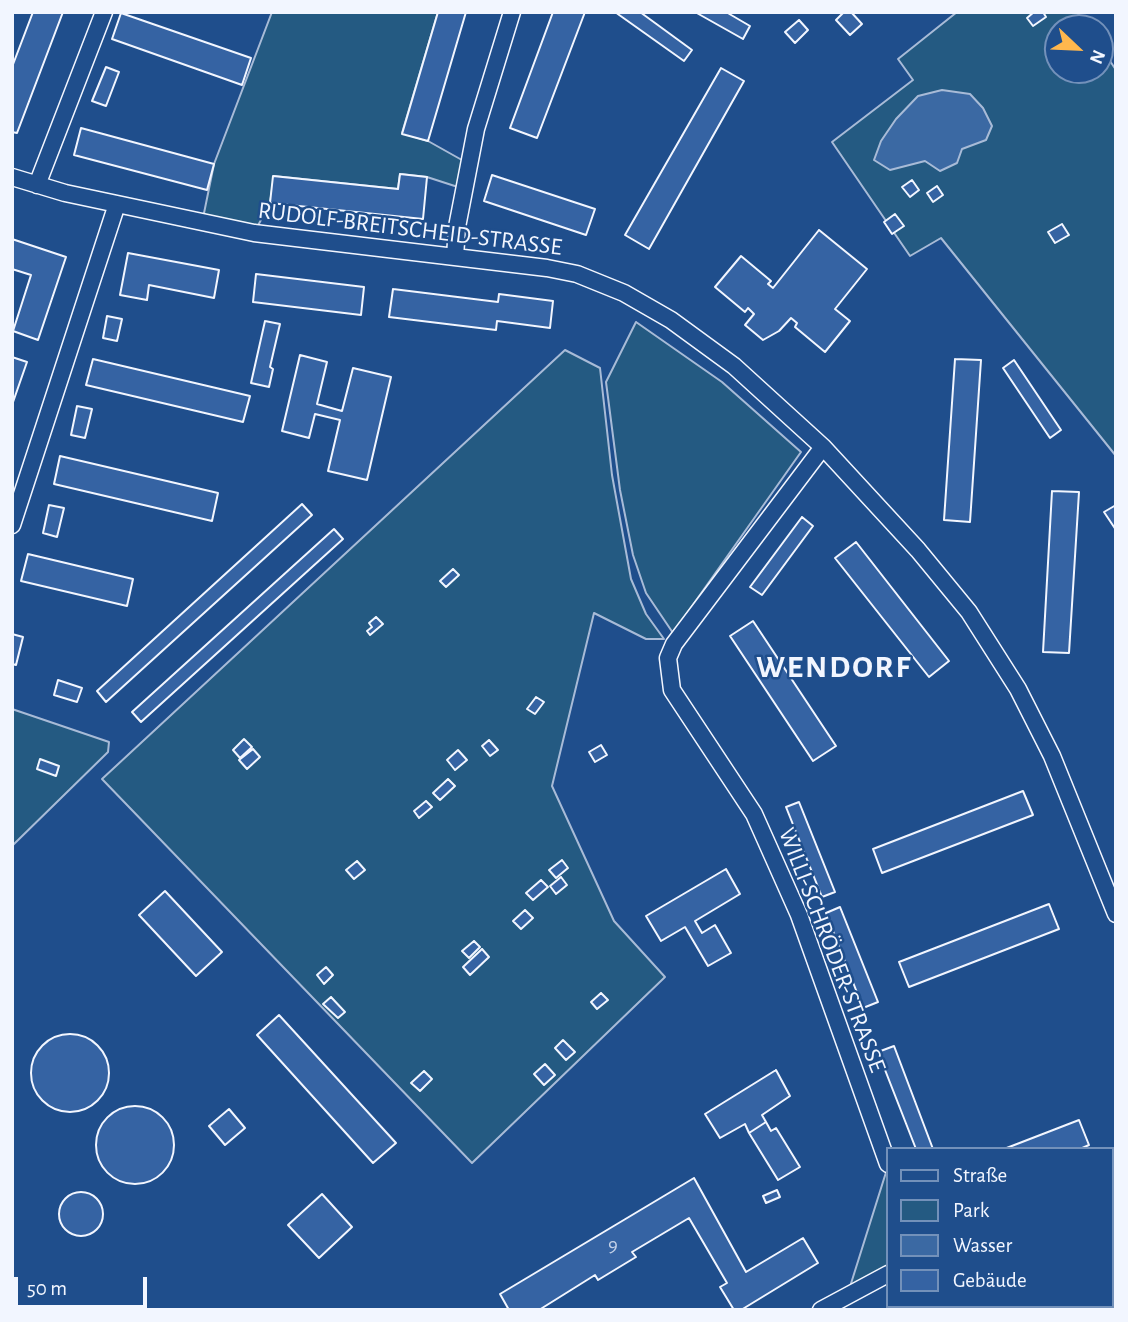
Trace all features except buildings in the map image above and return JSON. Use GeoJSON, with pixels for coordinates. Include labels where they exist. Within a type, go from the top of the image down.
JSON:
{"type":"FeatureCollection","features":[{"type":"Feature","properties":{"kind":"street"},"geometry":{"type":"LineString","coordinates":[[37,185],[104,12]]}},
{"type":"Feature","properties":{"kind":"street"},"geometry":{"type":"LineString","coordinates":[[455,257],[457,227],[476,129],[512,12]]}},
{"type":"Feature","properties":{"kind":"street","name":"RUDOLF-BREITSCHEID-STRASSE"},"geometry":{"type":"LineString","coordinates":[[12,177],[117,204],[287,238],[577,274],[624,293],[671,320],[725,359],[823,447],[919,550],[991,643],[1052,756],[1116,914]]}},
{"type":"Feature","properties":{"kind":"street"},"geometry":{"type":"LineString","coordinates":[[12,525],[117,204]]}},
{"type":"Feature","properties":{"kind":"street","name":"WILLI-SCHRÖDER-STRASSE"},"geometry":{"type":"LineString","coordinates":[[823,447],[674,644],[668,658],[672,690],[754,814],[799,915],[886,1158]]}},
{"type":"Feature","properties":{"kind":"street"},"geometry":{"type":"LineString","coordinates":[[821,1310],[886,1275]]}},
{"type":"Feature","properties":{"kind":"green space"},"geometry":{"type":"Polygon","coordinates":[[[272,12],[438,12],[402,133],[428,141],[469,164],[464,189],[427,177],[400,174],[398,189],[274,176],[270,203],[254,233],[202,223],[214,164],[272,12]]]}},
{"type":"Feature","properties":{"kind":"green space"},"geometry":{"type":"Polygon","coordinates":[[[957,12],[1077,12],[1078,14],[1044,14],[1044,84],[1114,84],[1114,67],[1116,70],[1116,456],[941,238],[910,256],[832,142],[913,80],[898,59],[957,12]]]}},
{"type":"Feature","properties":{"kind":"green space"},"geometry":{"type":"Polygon","coordinates":[[[636,322],[722,382],[801,452],[673,633],[646,593],[633,555],[620,490],[606,382],[636,322]]]}},
{"type":"Feature","properties":{"kind":"green space"},"geometry":{"type":"Polygon","coordinates":[[[565,350],[600,368],[612,475],[631,579],[646,614],[664,639],[646,639],[594,613],[552,786],[614,921],[665,977],[472,1163],[102,779],[565,350]]]}},
{"type":"Feature","properties":{"kind":"green space"},"geometry":{"type":"Polygon","coordinates":[[[12,709],[109,742],[108,752],[13,845],[12,709]]]}},
{"type":"Feature","properties":{"kind":"green space"},"geometry":{"type":"Polygon","coordinates":[[[886,1172],[886,1274],[848,1293],[886,1172]]]}},
{"type":"Feature","properties":{"kind":"water"},"geometry":{"type":"Polygon","coordinates":[[[942,90],[970,94],[983,108],[992,126],[986,140],[962,149],[957,163],[940,171],[925,161],[890,170],[874,160],[881,141],[896,119],[918,96],[942,90]]]}},
{"type":"Feature","properties":{"kind":"district","name":"WENDORF"},"geometry":{"type":"Point","coordinates":[834,667]}}]}
